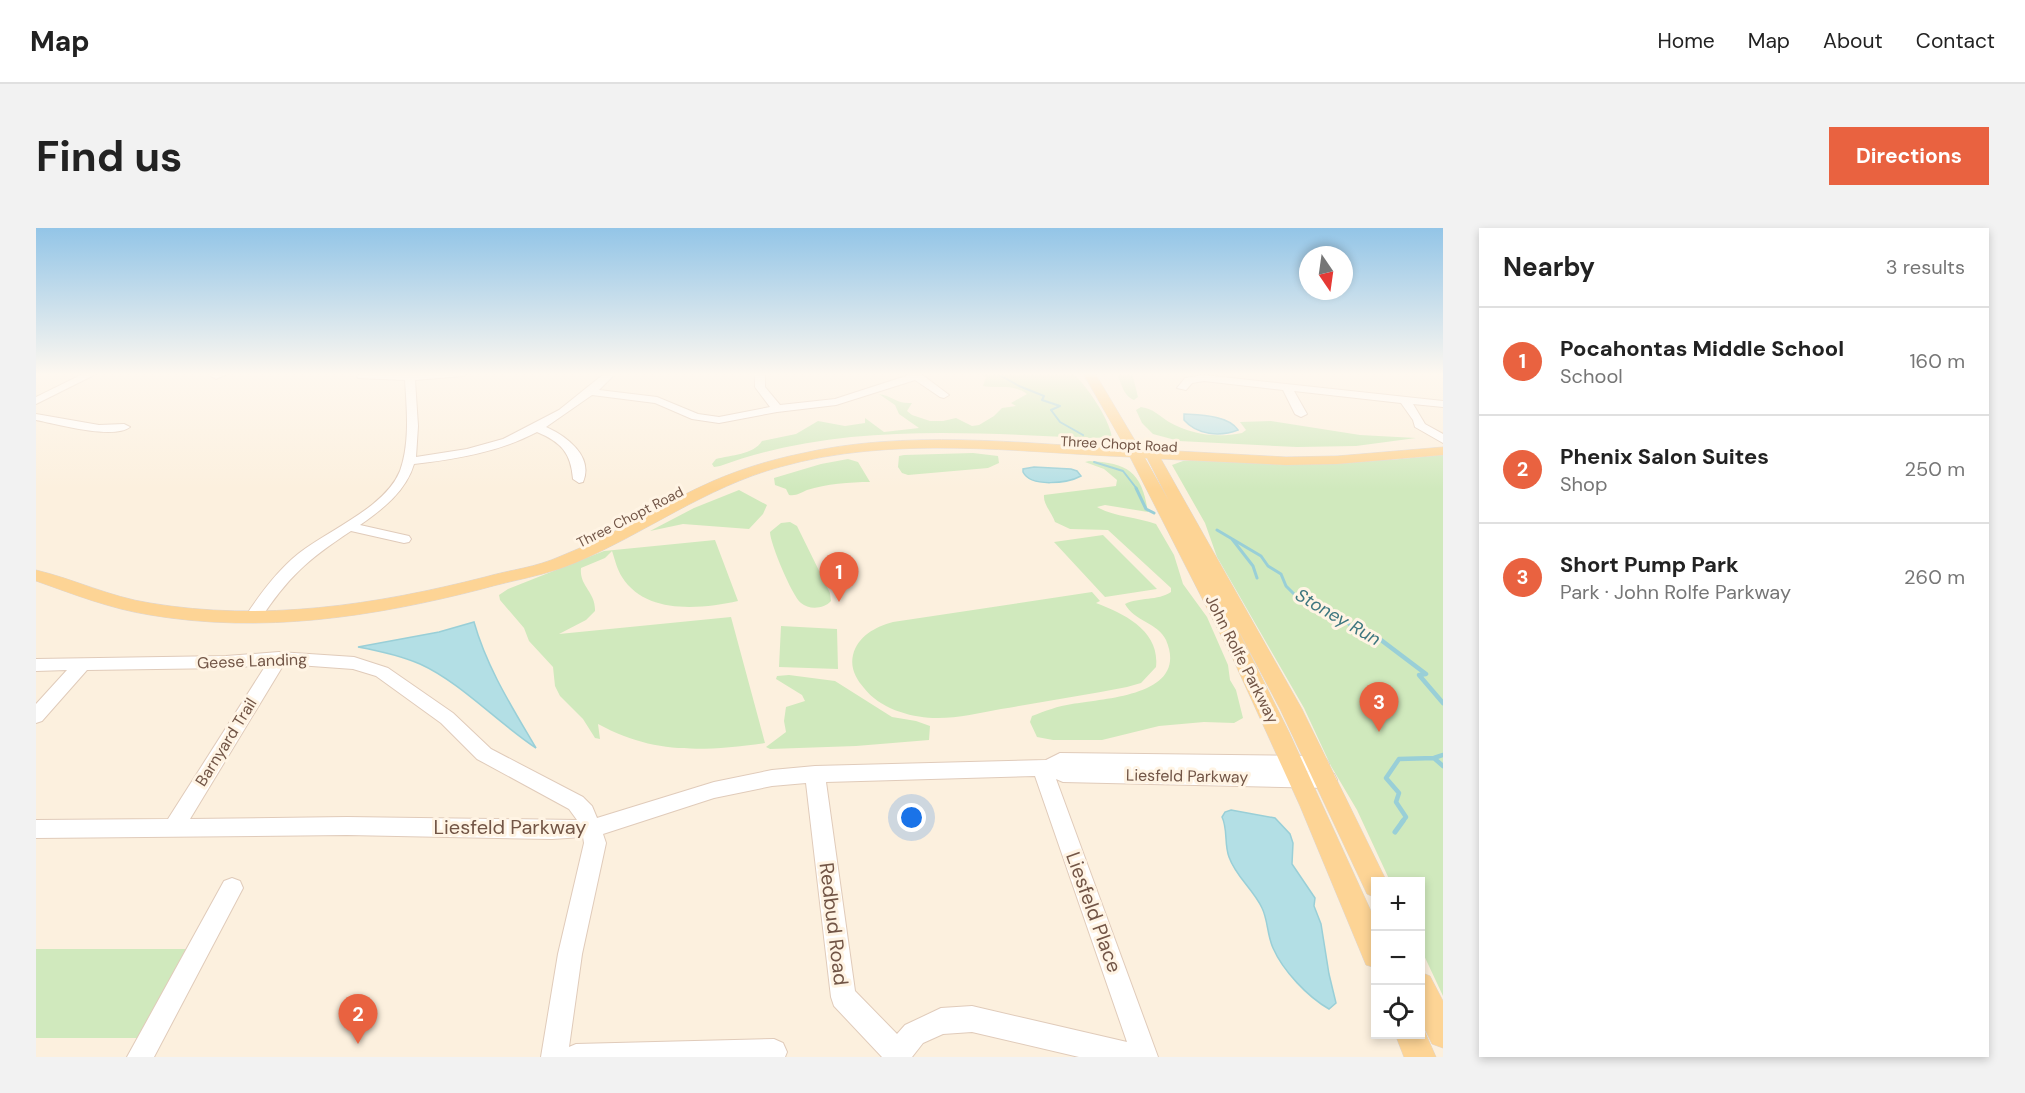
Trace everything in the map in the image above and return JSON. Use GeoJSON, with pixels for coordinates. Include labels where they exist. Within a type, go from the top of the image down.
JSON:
{"type":"FeatureCollection","features":[{"type":"Feature","properties":{"kind":"main road","name":"John Rolfe Parkway"},"geometry":{"type":"LineString","coordinates":[[1115,412],[1141,450]]}},
{"type":"Feature","properties":{"kind":"main road","name":"John Rolfe Parkway"},"geometry":{"type":"LineString","coordinates":[[1122,412],[1310,772],[1371,877]]}},
{"type":"Feature","properties":{"kind":"main road","name":"Three Chopt Road"},"geometry":{"type":"LineString","coordinates":[[36,574],[86,594],[149,609],[189,615],[253,617],[364,609],[422,598],[500,578],[526,575],[614,540],[721,483],[770,466],[809,456],[866,447],[946,444],[1315,452],[1443,441]]}},
{"type":"Feature","properties":{"kind":"main road","name":"Three Chopt Road"},"geometry":{"type":"LineString","coordinates":[[1141,450],[1286,461],[1337,460],[1443,451]]}},
{"type":"Feature","properties":{"kind":"main road","name":"John Rolfe Parkway"},"geometry":{"type":"LineString","coordinates":[[1310,772],[1371,941]]}},
{"type":"Feature","properties":{"kind":"main road"},"geometry":{"type":"LineString","coordinates":[[1425,996],[1443,1033]]}},
{"type":"Feature","properties":{"kind":"main road"},"geometry":{"type":"LineString","coordinates":[[1412,1039],[1420,1057]]}},
{"type":"Feature","properties":{"kind":"street"},"geometry":{"type":"LineString","coordinates":[[253,617],[283,576],[304,557],[384,500],[399,484],[408,461],[412,412]]}},
{"type":"Feature","properties":{"kind":"street"},"geometry":{"type":"LineString","coordinates":[[408,461],[465,454],[489,448],[565,412]]}},
{"type":"Feature","properties":{"kind":"street"},"geometry":{"type":"LineString","coordinates":[[684,412],[709,420],[763,412]]}},
{"type":"Feature","properties":{"kind":"street"},"geometry":{"type":"LineString","coordinates":[[1413,412],[1419,420],[1419,425],[1443,441]]}},
{"type":"Feature","properties":{"kind":"street"},"geometry":{"type":"LineString","coordinates":[[36,417],[94,427],[124,427]]}},
{"type":"Feature","properties":{"kind":"street"},"geometry":{"type":"LineString","coordinates":[[1419,420],[1443,433]]}},
{"type":"Feature","properties":{"kind":"street"},"geometry":{"type":"LineString","coordinates":[[536,427],[556,436],[573,450],[579,465],[579,479]]}},
{"type":"Feature","properties":{"kind":"street"},"geometry":{"type":"LineString","coordinates":[[347,526],[404,539]]}},
{"type":"Feature","properties":{"kind":"street","name":"Geese Landing"},"geometry":{"type":"LineString","coordinates":[[36,665],[226,662],[279,657],[354,663],[382,672],[447,718],[484,754],[576,803],[585,812],[591,828]]}},
{"type":"Feature","properties":{"kind":"street","name":"Barnyard Trail"},"geometry":{"type":"LineString","coordinates":[[174,828],[279,657]]}},
{"type":"Feature","properties":{"kind":"street"},"geometry":{"type":"LineString","coordinates":[[36,716],[82,665]]}},
{"type":"Feature","properties":{"kind":"street","name":"Liesfeld Parkway"},"geometry":{"type":"LineString","coordinates":[[36,829],[347,826],[552,830],[591,828],[714,790],[772,778],[816,774],[1045,768],[1063,774],[1310,772]]}},
{"type":"Feature","properties":{"kind":"street","name":"Liesfeld Place"},"geometry":{"type":"LineString","coordinates":[[1045,768],[1145,1057]]}},
{"type":"Feature","properties":{"kind":"street","name":"Redbud Road"},"geometry":{"type":"LineString","coordinates":[[816,774],[843,997],[897,1055]]}},
{"type":"Feature","properties":{"kind":"street"},"geometry":{"type":"LineString","coordinates":[[554,1057],[570,954],[595,843],[591,828]]}},
{"type":"Feature","properties":{"kind":"street"},"geometry":{"type":"LineString","coordinates":[[140,1057],[232,888]]}},
{"type":"Feature","properties":{"kind":"street"},"geometry":{"type":"LineString","coordinates":[[897,1055],[914,1034],[941,1021],[972,1019],[1134,1057]]}},
{"type":"Feature","properties":{"kind":"street"},"geometry":{"type":"LineString","coordinates":[[576,1057],[774,1052]]}},
{"type":"Feature","properties":{"kind":"green space"},"geometry":{"type":"Polygon","coordinates":[[[898,412],[908,412],[930,421],[956,418],[972,426],[979,425],[998,412],[1101,412],[1112,437],[952,433],[858,436],[811,442],[765,452],[720,466],[714,467],[712,464],[716,459],[747,452],[762,441],[796,434],[818,421],[845,426],[865,423],[865,418],[884,432],[919,428],[898,412]]]}},
{"type":"Feature","properties":{"kind":"green space"},"geometry":{"type":"Polygon","coordinates":[[[1137,412],[1154,412],[1187,430],[1205,434],[1242,433],[1246,430],[1240,422],[1271,421],[1360,435],[1416,438],[1356,446],[1297,447],[1179,441],[1153,434],[1142,423],[1137,412]]]}},
{"type":"Feature","properties":{"kind":"green space"},"geometry":{"type":"Polygon","coordinates":[[[973,453],[998,456],[999,463],[988,468],[908,475],[902,473],[898,467],[899,456],[904,455],[973,453]]]}},
{"type":"Feature","properties":{"kind":"green space"},"geometry":{"type":"Polygon","coordinates":[[[1443,455],[1443,996],[1425,958],[1425,877],[1388,877],[1357,810],[1331,766],[1304,708],[1217,557],[1205,523],[1172,465],[1183,461],[1371,458],[1389,460],[1443,455]]]}},
{"type":"Feature","properties":{"kind":"green space"},"geometry":{"type":"Polygon","coordinates":[[[848,459],[858,462],[870,482],[830,485],[796,495],[789,495],[786,489],[775,485],[774,478],[821,464],[848,459]]]}},
{"type":"Feature","properties":{"kind":"green space"},"geometry":{"type":"Polygon","coordinates":[[[1085,462],[1123,467],[1131,472],[1142,487],[1148,512],[1105,505],[1097,507],[1111,513],[1156,524],[1174,555],[1183,584],[1207,617],[1228,665],[1230,680],[1236,690],[1243,718],[1234,723],[1204,722],[1159,726],[1102,740],[1053,740],[1037,737],[1030,722],[1032,716],[1062,706],[1140,691],[1155,683],[1166,673],[1170,659],[1166,640],[1162,634],[1129,610],[1125,604],[1166,595],[1171,592],[1171,588],[1108,530],[1070,529],[1055,522],[1046,505],[1044,495],[1116,486],[1117,480],[1104,469],[1085,462]]]}},
{"type":"Feature","properties":{"kind":"green space"},"geometry":{"type":"Polygon","coordinates":[[[739,490],[767,505],[763,514],[749,529],[683,524],[650,531],[694,508],[739,490]]]}},
{"type":"Feature","properties":{"kind":"green space"},"geometry":{"type":"Polygon","coordinates":[[[790,522],[797,526],[830,593],[831,601],[824,606],[812,608],[801,603],[782,569],[770,532],[781,523],[790,522]]]}},
{"type":"Feature","properties":{"kind":"green space"},"geometry":{"type":"Polygon","coordinates":[[[1103,535],[1157,589],[1105,597],[1054,542],[1103,535]]]}},
{"type":"Feature","properties":{"kind":"green space"},"geometry":{"type":"Polygon","coordinates":[[[715,540],[738,601],[691,607],[659,603],[645,598],[632,589],[622,577],[612,551],[605,558],[581,568],[582,580],[593,599],[595,611],[586,620],[559,634],[731,617],[765,743],[700,749],[660,746],[619,734],[598,724],[600,739],[595,738],[583,719],[560,696],[555,686],[553,667],[529,641],[524,628],[500,600],[499,595],[508,589],[604,551],[715,540]]]}},
{"type":"Feature","properties":{"kind":"green space"},"geometry":{"type":"Polygon","coordinates":[[[1092,592],[1100,601],[1096,603],[1129,619],[1146,634],[1152,643],[1156,654],[1156,667],[1141,683],[950,718],[933,718],[914,716],[886,706],[870,695],[854,673],[852,660],[855,648],[868,633],[886,624],[1092,592]]]}},
{"type":"Feature","properties":{"kind":"green space"},"geometry":{"type":"Polygon","coordinates":[[[781,626],[837,629],[838,669],[779,667],[781,626]]]}},
{"type":"Feature","properties":{"kind":"green space"},"geometry":{"type":"Polygon","coordinates":[[[789,675],[835,681],[892,717],[930,726],[929,740],[856,746],[770,749],[766,747],[786,732],[784,721],[786,707],[805,701],[802,695],[776,679],[777,676],[789,675]]]}},
{"type":"Feature","properties":{"kind":"green space"},"geometry":{"type":"Polygon","coordinates":[[[36,949],[187,949],[138,1038],[36,1038],[36,949]]]}},
{"type":"Feature","properties":{"kind":"water"},"geometry":{"type":"Polygon","coordinates":[[[1184,414],[1228,421],[1238,430],[1224,434],[1202,432],[1184,420],[1184,414]]]}},
{"type":"Feature","properties":{"kind":"water"},"geometry":{"type":"Polygon","coordinates":[[[1034,467],[1071,469],[1077,471],[1081,476],[1068,481],[1041,482],[1027,477],[1023,472],[1023,469],[1034,467]]]}},
{"type":"Feature","properties":{"kind":"water"},"geometry":{"type":"Polygon","coordinates":[[[474,622],[493,671],[536,748],[450,681],[435,672],[405,658],[358,647],[439,632],[474,622]]]}},
{"type":"Feature","properties":{"kind":"water"},"geometry":{"type":"Polygon","coordinates":[[[1231,810],[1275,818],[1290,834],[1293,843],[1292,864],[1315,898],[1314,906],[1321,924],[1336,1003],[1329,1009],[1297,983],[1277,957],[1262,908],[1229,857],[1222,817],[1225,812],[1231,810]]]}},
{"type":"Feature","properties":{"kind":"waterway","name":"Stoney Run"},"geometry":{"type":"LineString","coordinates":[[1052,412],[1060,422],[1083,435]]}},
{"type":"Feature","properties":{"kind":"waterway","name":"Stoney Run"},"geometry":{"type":"LineString","coordinates":[[1094,462],[1123,471],[1137,489]]}},
{"type":"Feature","properties":{"kind":"waterway","name":"Stoney Run"},"geometry":{"type":"LineString","coordinates":[[1136,488],[1146,509],[1154,513]]}},
{"type":"Feature","properties":{"kind":"waterway","name":"Stoney Run"},"geometry":{"type":"LineString","coordinates":[[1217,530],[1261,556],[1268,566],[1281,574],[1286,586],[1298,598],[1345,620],[1354,630],[1371,636]]}},
{"type":"Feature","properties":{"kind":"waterway"},"geometry":{"type":"LineString","coordinates":[[1232,539],[1253,566],[1257,578]]}},
{"type":"Feature","properties":{"kind":"waterway","name":"Stoney Run"},"geometry":{"type":"LineString","coordinates":[[1367,635],[1381,640],[1426,674],[1419,675],[1443,703]]}},
{"type":"Feature","properties":{"kind":"waterway","name":"Stoney Run"},"geometry":{"type":"LineString","coordinates":[[1402,822],[1406,817],[1396,802],[1399,793],[1386,778],[1399,759],[1434,758],[1443,755]]}},
{"type":"Feature","properties":{"kind":"waterway"},"geometry":{"type":"LineString","coordinates":[[1435,759],[1443,766]]}},
{"type":"Feature","properties":{"kind":"waterway","name":"Stoney Run"},"geometry":{"type":"LineString","coordinates":[[1395,832],[1403,821]]}},
{"type":"Feature","properties":{"kind":"place","name":"Pocahontas Middle School"},"geometry":{"type":"Point","coordinates":[839,602]}},
{"type":"Feature","properties":{"kind":"place","name":"Short Pump Park"},"geometry":{"type":"Point","coordinates":[1379,732]}},
{"type":"Feature","properties":{"kind":"place","name":"Phenix Salon Suites"},"geometry":{"type":"Point","coordinates":[358,1044]}}]}
